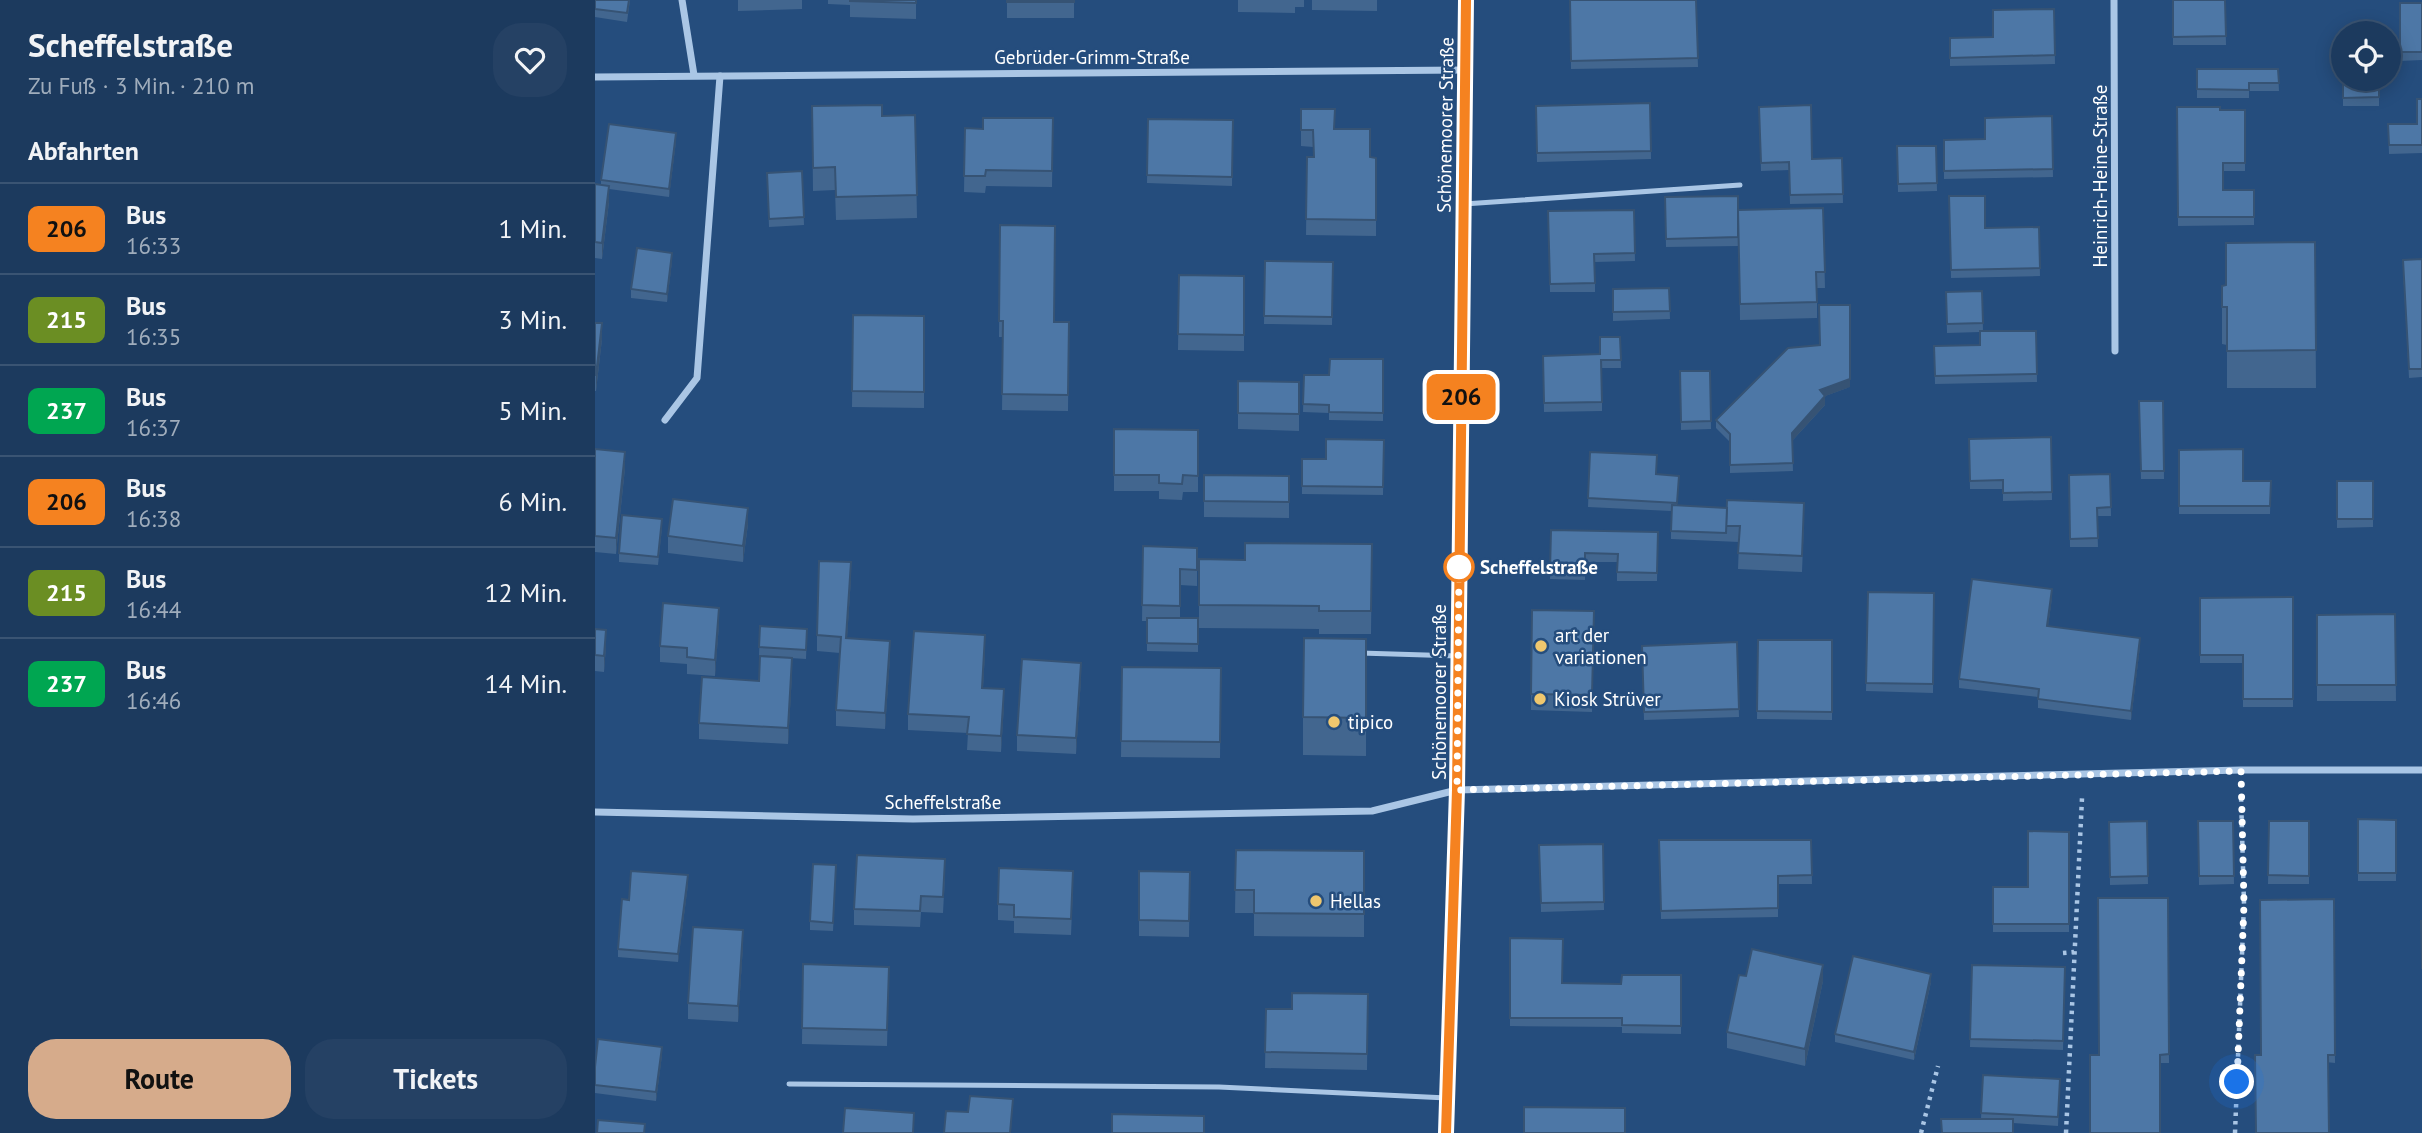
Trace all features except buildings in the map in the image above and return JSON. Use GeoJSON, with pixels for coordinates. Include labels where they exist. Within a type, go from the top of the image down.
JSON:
{"type":"FeatureCollection","features":[{"type":"Feature","properties":{"kind":"street"},"geometry":{"type":"LineString","coordinates":[[682,0],[694,75]]}},
{"type":"Feature","properties":{"kind":"street","name":"Schönemoorer Straße"},"geometry":{"type":"LineString","coordinates":[[1446,1133],[1457,790],[1466,0]]}},
{"type":"Feature","properties":{"kind":"street","name":"Heinrich-Heine-Straße"},"geometry":{"type":"LineString","coordinates":[[2114,0],[2115,351]]}},
{"type":"Feature","properties":{"kind":"street","name":"Gebrüder-Grimm-Straße"},"geometry":{"type":"LineString","coordinates":[[595,77],[1465,70]]}},
{"type":"Feature","properties":{"kind":"street"},"geometry":{"type":"LineString","coordinates":[[665,420],[697,378],[720,76]]}},
{"type":"Feature","properties":{"kind":"street","name":"Scheffelstraße"},"geometry":{"type":"LineString","coordinates":[[595,812],[913,819],[1372,811],[1457,790],[2083,774],[2422,770]]}},
{"type":"Feature","properties":{"kind":"lane"},"geometry":{"type":"LineString","coordinates":[[1463,204],[1740,185]]}},
{"type":"Feature","properties":{"kind":"lane"},"geometry":{"type":"LineString","coordinates":[[1354,653],[1458,656]]}},
{"type":"Feature","properties":{"kind":"lane"},"geometry":{"type":"LineString","coordinates":[[789,1084],[1219,1087],[1447,1098]]}},
{"type":"Feature","properties":{"kind":"path"},"geometry":{"type":"LineString","coordinates":[[2235,1133],[2244,904],[2241,771]]}},
{"type":"Feature","properties":{"kind":"path"},"geometry":{"type":"LineString","coordinates":[[2066,1133],[2083,774]]}},
{"type":"Feature","properties":{"kind":"path"},"geometry":{"type":"LineString","coordinates":[[2063,953],[2074,952]]}},
{"type":"Feature","properties":{"kind":"path"},"geometry":{"type":"LineString","coordinates":[[1921,1133],[1938,1066]]}},
{"type":"Feature","properties":{"kind":"path"},"geometry":{"type":"LineString","coordinates":[[2061,1069],[2067,1069]]}},
{"type":"Feature","properties":{"kind":"bus line","name":"206"},"geometry":{"type":"LineString","coordinates":[[1446,1133],[1457,790],[1466,0]]}},
{"type":"Feature","properties":{"kind":"place","name":"Scheffelstraße"},"geometry":{"type":"Point","coordinates":[1459,567]}},
{"type":"Feature","properties":{"kind":"place","name":"art der variationen"},"geometry":{"type":"Point","coordinates":[1541,646]}},
{"type":"Feature","properties":{"kind":"place","name":"Kiosk Strüver"},"geometry":{"type":"Point","coordinates":[1540,699]}},
{"type":"Feature","properties":{"kind":"place","name":"tipico"},"geometry":{"type":"Point","coordinates":[1334,722]}},
{"type":"Feature","properties":{"kind":"place","name":"Hellas"},"geometry":{"type":"Point","coordinates":[1316,901]}},
{"type":"Feature","properties":{"kind":"route"},"geometry":{"type":"LineString","coordinates":[[1459,567],[1457,790],[2241,771],[2244,904],[2237,1082]]}}]}
